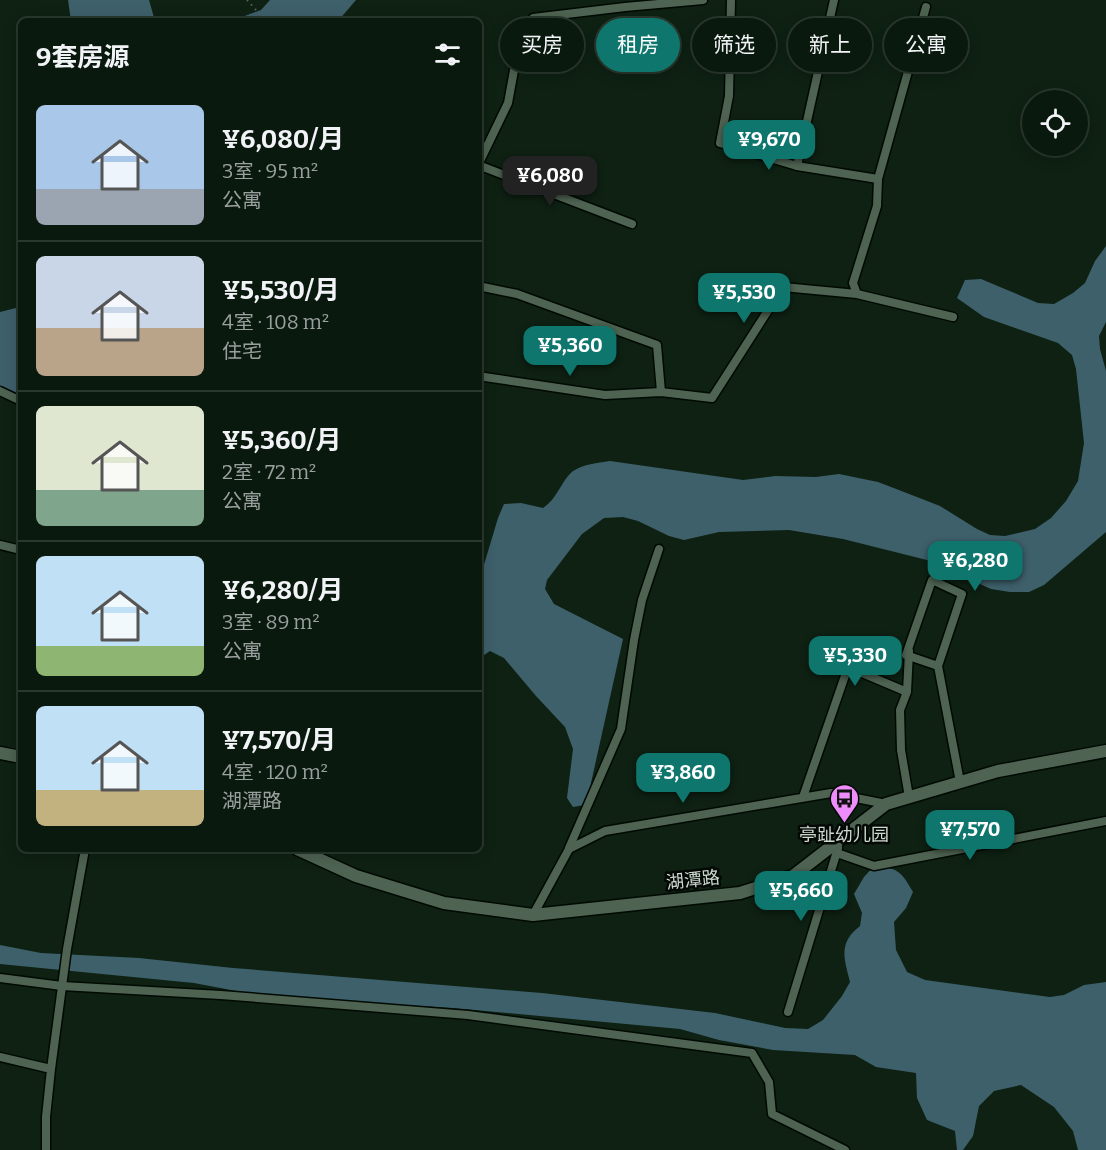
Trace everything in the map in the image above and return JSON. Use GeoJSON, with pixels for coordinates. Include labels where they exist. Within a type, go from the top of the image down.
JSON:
{"type":"FeatureCollection","features":[{"type":"Feature","properties":{"kind":"street"},"geometry":{"type":"LineString","coordinates":[[482,157],[508,103],[519,43],[533,18],[703,0]]}},
{"type":"Feature","properties":{"kind":"street"},"geometry":{"type":"LineString","coordinates":[[731,0],[729,96],[720,143],[797,166],[878,179]]}},
{"type":"Feature","properties":{"kind":"street"},"geometry":{"type":"LineString","coordinates":[[797,166],[834,0]]}},
{"type":"Feature","properties":{"kind":"street"},"geometry":{"type":"LineString","coordinates":[[857,294],[853,283],[877,206],[878,179],[926,7]]}},
{"type":"Feature","properties":{"kind":"street"},"geometry":{"type":"LineString","coordinates":[[482,167],[632,225]]}},
{"type":"Feature","properties":{"kind":"street"},"geometry":{"type":"LineString","coordinates":[[482,287],[517,294],[657,345],[661,392]]}},
{"type":"Feature","properties":{"kind":"street"},"geometry":{"type":"LineString","coordinates":[[482,377],[605,395],[661,392],[712,398],[783,287],[857,294],[953,317]]}},
{"type":"Feature","properties":{"kind":"street"},"geometry":{"type":"LineString","coordinates":[[0,391],[18,400]]}},
{"type":"Feature","properties":{"kind":"street"},"geometry":{"type":"LineString","coordinates":[[0,545],[18,549]]}},
{"type":"Feature","properties":{"kind":"street"},"geometry":{"type":"LineString","coordinates":[[533,915],[569,849],[621,729],[642,600],[659,549]]}},
{"type":"Feature","properties":{"kind":"street"},"geometry":{"type":"LineString","coordinates":[[909,797],[901,750],[900,710],[906,692],[909,652],[932,580],[962,594],[938,666],[960,782]]}},
{"type":"Feature","properties":{"kind":"street"},"geometry":{"type":"LineString","coordinates":[[909,652],[938,666]]}},
{"type":"Feature","properties":{"kind":"street"},"geometry":{"type":"LineString","coordinates":[[803,797],[848,667],[906,692]]}},
{"type":"Feature","properties":{"kind":"street","name":"湖潭路"},"geometry":{"type":"LineString","coordinates":[[304,852],[356,876],[444,903],[533,915],[740,893],[793,876],[886,804],[998,771],[1106,751]]}},
{"type":"Feature","properties":{"kind":"street"},"geometry":{"type":"LineString","coordinates":[[0,753],[18,756]]}},
{"type":"Feature","properties":{"kind":"street"},"geometry":{"type":"LineString","coordinates":[[569,849],[606,831],[831,793],[886,804]]}},
{"type":"Feature","properties":{"kind":"street"},"geometry":{"type":"LineString","coordinates":[[837,853],[874,866],[1106,821]]}},
{"type":"Feature","properties":{"kind":"street"},"geometry":{"type":"LineString","coordinates":[[788,1012],[841,839]]}},
{"type":"Feature","properties":{"kind":"street"},"geometry":{"type":"LineString","coordinates":[[46,1150],[46,1117],[51,1069],[67,950],[84,852]]}},
{"type":"Feature","properties":{"kind":"street"},"geometry":{"type":"LineString","coordinates":[[0,978],[62,986],[221,995],[468,1015],[752,1053],[769,1082],[772,1114],[845,1150]]}},
{"type":"Feature","properties":{"kind":"street"},"geometry":{"type":"LineString","coordinates":[[0,1057],[51,1069]]}},
{"type":"Feature","properties":{"kind":"path"},"geometry":{"type":"LineString","coordinates":[[247,0],[264,18]]}},
{"type":"Feature","properties":{"kind":"water"},"geometry":{"type":"Polygon","coordinates":[[[68,0],[149,0],[154,18],[71,18],[68,0]]]}},
{"type":"Feature","properties":{"kind":"water"},"geometry":{"type":"Polygon","coordinates":[[[270,0],[356,0],[341,18],[241,18],[261,10],[270,0]]]}},
{"type":"Feature","properties":{"kind":"water"},"geometry":{"type":"Polygon","coordinates":[[[1106,246],[1106,322],[1099,336],[1106,371],[1106,532],[1044,585],[1029,592],[1010,592],[991,589],[927,560],[843,539],[789,530],[719,532],[684,540],[669,536],[638,521],[623,517],[604,518],[582,534],[547,580],[545,589],[554,604],[623,639],[589,792],[584,805],[573,807],[567,798],[573,749],[565,727],[504,658],[490,651],[482,656],[482,569],[504,504],[521,503],[543,508],[573,471],[586,465],[610,461],[743,480],[775,476],[816,477],[839,474],[878,482],[940,506],[990,535],[1005,536],[1035,529],[1051,518],[1066,501],[1078,481],[1084,443],[1076,369],[1072,355],[1058,343],[984,317],[957,298],[965,280],[981,279],[1038,303],[1054,304],[1085,283],[1095,261],[1106,246]]]}},
{"type":"Feature","properties":{"kind":"water"},"geometry":{"type":"Polygon","coordinates":[[[18,306],[18,403],[16,398],[0,386],[0,312],[18,306]]]}},
{"type":"Feature","properties":{"kind":"water"},"geometry":{"type":"Polygon","coordinates":[[[874,866],[898,872],[913,892],[906,908],[894,922],[896,950],[907,972],[925,980],[1050,997],[1064,995],[1084,985],[1106,982],[1106,1150],[1078,1150],[1073,1131],[1054,1107],[1021,1085],[994,1091],[979,1106],[973,1136],[963,1150],[957,1150],[955,1131],[927,1120],[917,1098],[916,1073],[876,1067],[855,1055],[773,1050],[719,1040],[680,1029],[453,1008],[268,997],[194,983],[0,964],[0,945],[41,953],[139,958],[233,968],[542,993],[715,1013],[785,1028],[808,1029],[823,1020],[850,982],[844,951],[848,939],[860,926],[862,913],[854,894],[874,866]]]}},
{"type":"Feature","properties":{"kind":"place","name":"亭趾幼儿园"},"geometry":{"type":"Point","coordinates":[844,824]}}]}
